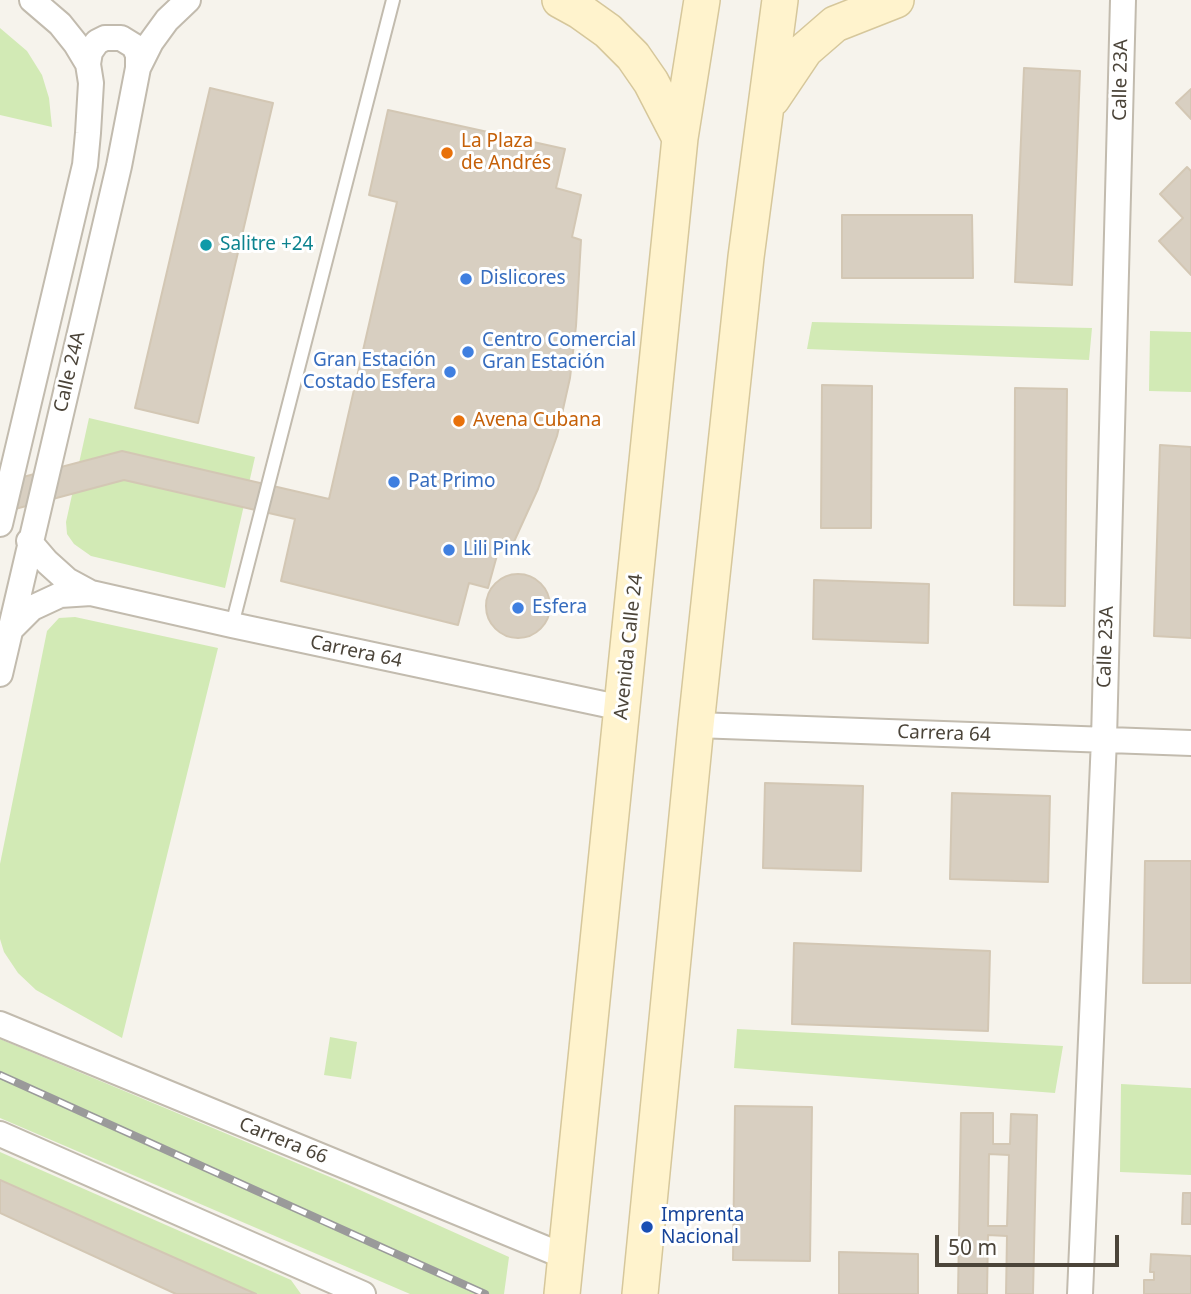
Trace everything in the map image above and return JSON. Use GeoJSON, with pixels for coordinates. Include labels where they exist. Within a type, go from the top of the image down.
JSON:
{"type":"FeatureCollection","features":[{"type":"Feature","properties":{"kind":"main road"},"geometry":{"type":"LineString","coordinates":[[560,0],[580,10],[608,31],[633,56],[651,82],[680,138]]}},
{"type":"Feature","properties":{"kind":"main road","name":"Avenida Calle 24"},"geometry":{"type":"LineString","coordinates":[[562,1294],[680,138],[702,0]]}},
{"type":"Feature","properties":{"kind":"main road"},"geometry":{"type":"LineString","coordinates":[[640,1294],[744,270],[779,0]]}},
{"type":"Feature","properties":{"kind":"main road"},"geometry":{"type":"LineString","coordinates":[[766,108],[805,50],[835,24],[896,0]]}},
{"type":"Feature","properties":{"kind":"street"},"geometry":{"type":"LineString","coordinates":[[32,0],[60,24],[88,64]]}},
{"type":"Feature","properties":{"kind":"street","name":"Calle 24A"},"geometry":{"type":"LineString","coordinates":[[0,674],[119,166],[138,68],[151,42],[167,20],[188,0]]}},
{"type":"Feature","properties":{"kind":"street","name":"Calle 23A"},"geometry":{"type":"LineString","coordinates":[[1080,1294],[1104,740],[1123,0]]}},
{"type":"Feature","properties":{"kind":"street"},"geometry":{"type":"LineString","coordinates":[[88,64],[90,52],[97,42],[106,38],[121,38],[134,47],[138,55],[138,68]]}},
{"type":"Feature","properties":{"kind":"street","name":"Calle 24A"},"geometry":{"type":"LineString","coordinates":[[0,524],[85,165],[91,83],[88,64]]}},
{"type":"Feature","properties":{"kind":"street","name":"Carrera 64"},"geometry":{"type":"LineString","coordinates":[[30,541],[47,562],[67,580],[91,593],[622,708]]}},
{"type":"Feature","properties":{"kind":"street","name":"Carrera 64"},"geometry":{"type":"LineString","coordinates":[[10,630],[32,608],[60,595],[91,593]]}},
{"type":"Feature","properties":{"kind":"street","name":"Carrera 64"},"geometry":{"type":"LineString","coordinates":[[696,725],[1191,743]]}},
{"type":"Feature","properties":{"kind":"street"},"geometry":{"type":"LineString","coordinates":[[0,1014],[25,1035]]}},
{"type":"Feature","properties":{"kind":"street","name":"Carrera 66"},"geometry":{"type":"LineString","coordinates":[[0,1024],[566,1257]]}},
{"type":"Feature","properties":{"kind":"street"},"geometry":{"type":"LineString","coordinates":[[0,1134],[356,1293]]}},
{"type":"Feature","properties":{"kind":"lane"},"geometry":{"type":"LineString","coordinates":[[232,625],[393,0]]}},
{"type":"Feature","properties":{"kind":"green space"},"geometry":{"type":"Polygon","coordinates":[[[0,28],[27,51],[42,75],[49,98],[52,127],[0,115],[0,28]]]}},
{"type":"Feature","properties":{"kind":"green space"},"geometry":{"type":"Polygon","coordinates":[[[812,322],[1092,328],[1089,360],[807,349],[812,322]]]}},
{"type":"Feature","properties":{"kind":"green space"},"geometry":{"type":"Polygon","coordinates":[[[1150,331],[1191,332],[1191,392],[1149,391],[1150,331]]]}},
{"type":"Feature","properties":{"kind":"green space"},"geometry":{"type":"Polygon","coordinates":[[[89,418],[255,457],[225,588],[91,556],[74,544],[67,534],[66,522],[89,418]]]}},
{"type":"Feature","properties":{"kind":"green space"},"geometry":{"type":"Polygon","coordinates":[[[75,617],[218,648],[122,1038],[36,990],[18,973],[4,952],[0,939],[0,864],[47,631],[59,618],[75,617]]]}},
{"type":"Feature","properties":{"kind":"green space"},"geometry":{"type":"Polygon","coordinates":[[[737,1029],[1063,1046],[1055,1093],[734,1068],[737,1029]]]}},
{"type":"Feature","properties":{"kind":"green space"},"geometry":{"type":"Polygon","coordinates":[[[330,1037],[357,1042],[351,1079],[324,1075],[330,1037]]]}},
{"type":"Feature","properties":{"kind":"green space"},"geometry":{"type":"Polygon","coordinates":[[[0,1039],[342,1182],[509,1257],[504,1294],[410,1294],[0,1118],[0,1039]]]}},
{"type":"Feature","properties":{"kind":"green space"},"geometry":{"type":"Polygon","coordinates":[[[1121,1084],[1191,1088],[1191,1175],[1120,1172],[1121,1084]]]}},
{"type":"Feature","properties":{"kind":"green space"},"geometry":{"type":"Polygon","coordinates":[[[0,1152],[291,1280],[301,1294],[256,1294],[0,1180],[0,1152]]]}},
{"type":"Feature","properties":{"kind":"building"},"geometry":{"type":"Polygon","coordinates":[[[1024,68],[1080,71],[1072,285],[1015,282],[1024,68]]]}},
{"type":"Feature","properties":{"kind":"building","name":"Salitre +24"},"geometry":{"type":"Polygon","coordinates":[[[210,88],[273,103],[198,423],[135,408],[210,88]]]}},
{"type":"Feature","properties":{"kind":"building"},"geometry":{"type":"Polygon","coordinates":[[[1191,89],[1191,119],[1176,103],[1191,89]]]}},
{"type":"Feature","properties":{"kind":"building","name":"Centro Comercial Gran Estación"},"geometry":{"type":"Polygon","coordinates":[[[388,110],[565,149],[556,188],[581,195],[572,237],[581,240],[576,326],[570,378],[557,436],[538,489],[512,546],[499,548],[488,588],[469,583],[458,625],[281,581],[295,519],[124,480],[0,513],[0,483],[122,451],[329,499],[397,202],[369,195],[388,110]]]}},
{"type":"Feature","properties":{"kind":"building"},"geometry":{"type":"Polygon","coordinates":[[[1187,167],[1191,171],[1191,275],[1159,241],[1183,218],[1160,194],[1187,167]]]}},
{"type":"Feature","properties":{"kind":"building"},"geometry":{"type":"Polygon","coordinates":[[[842,215],[972,215],[973,278],[842,278],[842,215]]]}},
{"type":"Feature","properties":{"kind":"building"},"geometry":{"type":"Polygon","coordinates":[[[822,385],[872,386],[871,528],[821,528],[822,385]]]}},
{"type":"Feature","properties":{"kind":"building"},"geometry":{"type":"Polygon","coordinates":[[[1015,388],[1067,389],[1065,606],[1014,605],[1015,388]]]}},
{"type":"Feature","properties":{"kind":"building"},"geometry":{"type":"Polygon","coordinates":[[[1160,445],[1191,447],[1191,638],[1154,636],[1160,445]]]}},
{"type":"Feature","properties":{"kind":"building","name":"Esfera"},"geometry":{"type":"Polygon","coordinates":[[[518,574],[536,580],[544,588],[550,606],[544,624],[536,632],[518,638],[500,632],[492,624],[486,606],[492,588],[500,580],[518,574]]]}},
{"type":"Feature","properties":{"kind":"building"},"geometry":{"type":"Polygon","coordinates":[[[814,580],[929,584],[928,643],[813,639],[814,580]]]}},
{"type":"Feature","properties":{"kind":"building"},"geometry":{"type":"Polygon","coordinates":[[[765,783],[863,786],[861,871],[763,868],[765,783]]]}},
{"type":"Feature","properties":{"kind":"building"},"geometry":{"type":"Polygon","coordinates":[[[952,793],[1050,796],[1048,882],[950,879],[952,793]]]}},
{"type":"Feature","properties":{"kind":"building"},"geometry":{"type":"Polygon","coordinates":[[[1145,861],[1191,861],[1191,983],[1143,983],[1145,861]]]}},
{"type":"Feature","properties":{"kind":"building"},"geometry":{"type":"Polygon","coordinates":[[[794,943],[990,951],[988,1031],[792,1024],[794,943]]]}},
{"type":"Feature","properties":{"kind":"building"},"geometry":{"type":"Polygon","coordinates":[[[735,1106],[812,1107],[810,1261],[733,1260],[735,1106]]]}},
{"type":"Feature","properties":{"kind":"building"},"geometry":{"type":"Polygon","coordinates":[[[961,1113],[993,1113],[993,1144],[1010,1144],[1011,1114],[1037,1115],[1033,1294],[1006,1294],[1007,1236],[988,1235],[987,1294],[958,1294],[961,1113]],[[989,1154],[988,1226],[1007,1226],[1009,1155],[989,1154]]]}},
{"type":"Feature","properties":{"kind":"building"},"geometry":{"type":"Polygon","coordinates":[[[0,1180],[256,1294],[176,1294],[0,1213],[0,1180]]]}},
{"type":"Feature","properties":{"kind":"building"},"geometry":{"type":"Polygon","coordinates":[[[1183,1193],[1191,1193],[1191,1224],[1182,1224],[1183,1193]]]}},
{"type":"Feature","properties":{"kind":"building"},"geometry":{"type":"Polygon","coordinates":[[[839,1252],[918,1254],[918,1294],[839,1294],[839,1252]]]}},
{"type":"Feature","properties":{"kind":"building"},"geometry":{"type":"Polygon","coordinates":[[[1151,1254],[1191,1256],[1191,1294],[1144,1294],[1144,1280],[1154,1280],[1154,1272],[1150,1272],[1151,1254]]]}},
{"type":"Feature","properties":{"kind":"railway"},"geometry":{"type":"LineString","coordinates":[[0,1075],[485,1294]]}},
{"type":"Feature","properties":{"kind":"place","name":"La Plaza de Andrés"},"geometry":{"type":"Point","coordinates":[447,153]}},
{"type":"Feature","properties":{"kind":"place","name":"Salitre +24"},"geometry":{"type":"Point","coordinates":[206,245]}},
{"type":"Feature","properties":{"kind":"place","name":"Dislicores"},"geometry":{"type":"Point","coordinates":[466,279]}},
{"type":"Feature","properties":{"kind":"place","name":"Centro Comercial Gran Estación"},"geometry":{"type":"Point","coordinates":[468,352]}},
{"type":"Feature","properties":{"kind":"place","name":"Gran Estación Costado Esfera"},"geometry":{"type":"Point","coordinates":[450,372]}},
{"type":"Feature","properties":{"kind":"place","name":"Avena Cubana"},"geometry":{"type":"Point","coordinates":[459,421]}},
{"type":"Feature","properties":{"kind":"place","name":"Pat Primo"},"geometry":{"type":"Point","coordinates":[394,482]}},
{"type":"Feature","properties":{"kind":"place","name":"Lili Pink"},"geometry":{"type":"Point","coordinates":[449,550]}},
{"type":"Feature","properties":{"kind":"place","name":"Esfera"},"geometry":{"type":"Point","coordinates":[518,608]}},
{"type":"Feature","properties":{"kind":"place","name":"Imprenta Nacional"},"geometry":{"type":"Point","coordinates":[647,1227]}}]}
